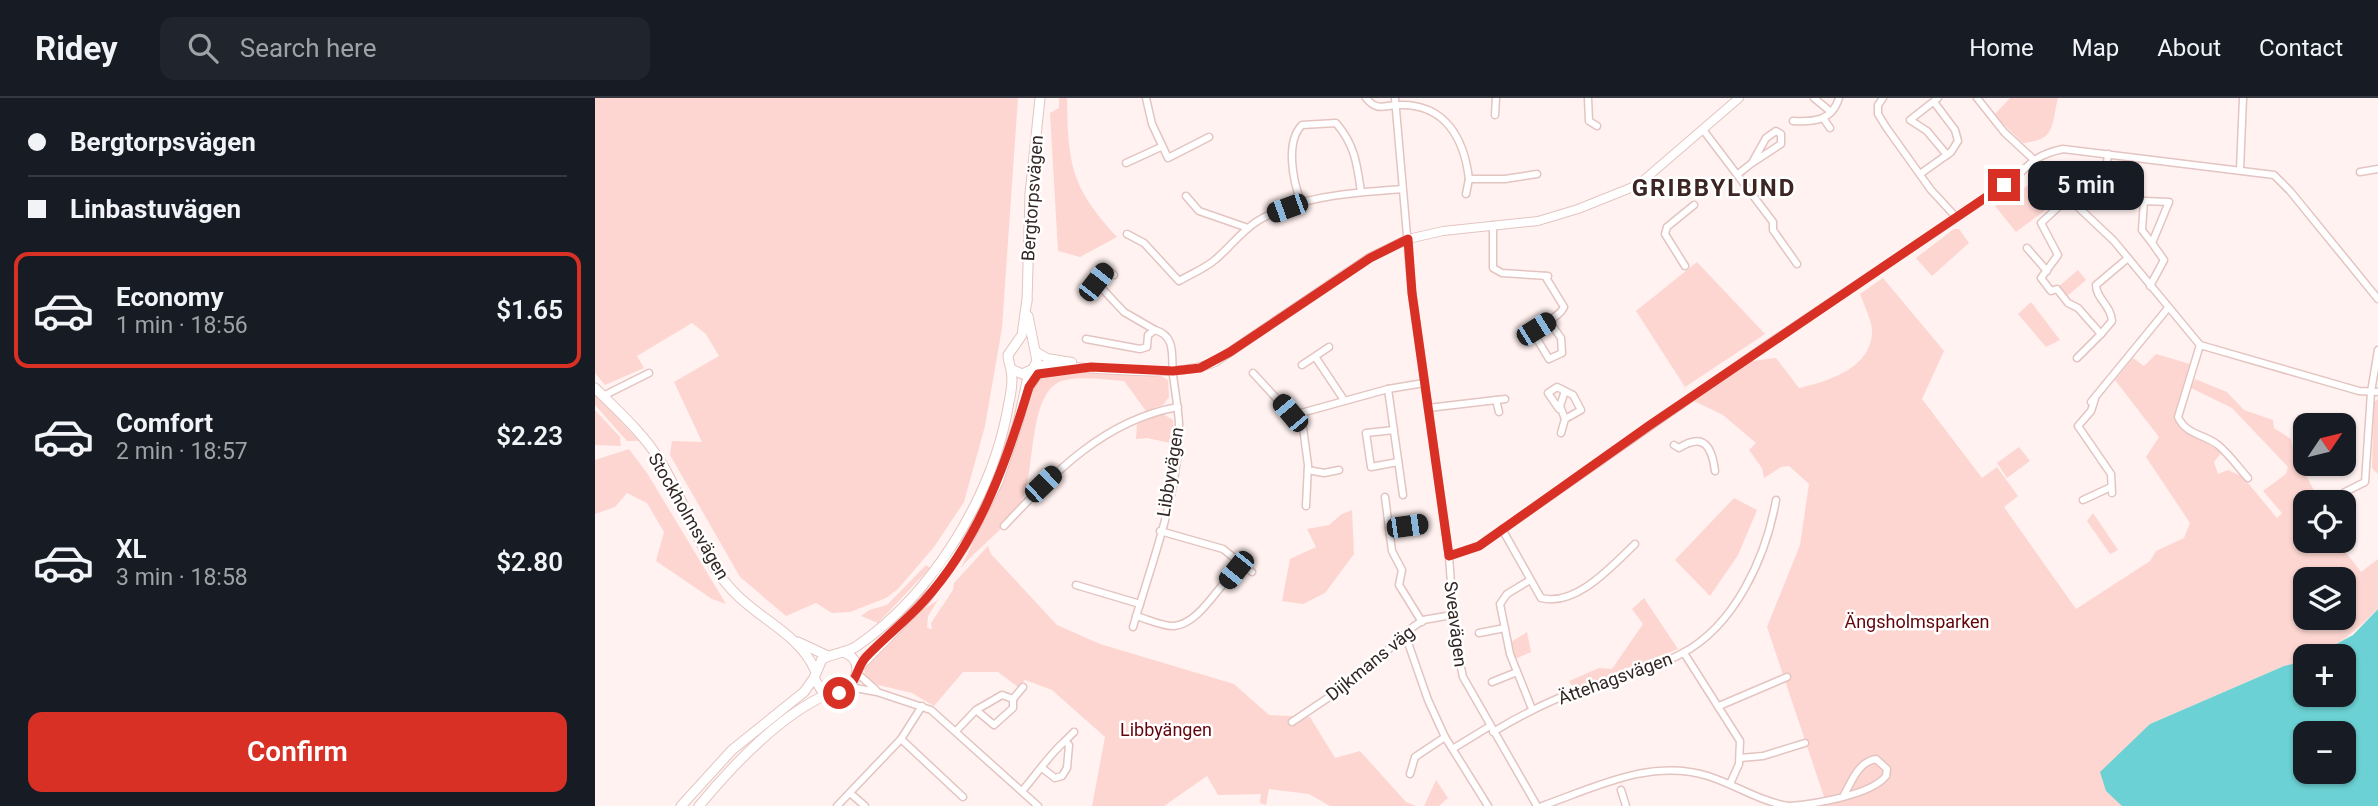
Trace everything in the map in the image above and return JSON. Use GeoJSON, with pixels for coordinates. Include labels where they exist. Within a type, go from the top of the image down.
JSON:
{"type":"FeatureCollection","features":[{"type":"Feature","properties":{"kind":"main road","name":"Bergtorpsvägen"},"geometry":{"type":"LineString","coordinates":[[842,652],[855,648],[902,607],[932,571],[969,516],[1000,440],[1009,402],[1011,369],[1008,355],[1019,343],[1027,299],[1030,194],[1040,98]]}},
{"type":"Feature","properties":{"kind":"main road","name":"Bergtorpsvägen"},"geometry":{"type":"LineString","coordinates":[[858,670],[925,600],[970,537],[998,482],[1018,423],[1031,371],[1038,361],[1027,299]]}},
{"type":"Feature","properties":{"kind":"main road"},"geometry":{"type":"LineString","coordinates":[[1019,343],[1036,350]]}},
{"type":"Feature","properties":{"kind":"main road"},"geometry":{"type":"LineString","coordinates":[[1011,369],[1022,374],[1031,371]]}},
{"type":"Feature","properties":{"kind":"main road","name":"Stockholmsvägen"},"geometry":{"type":"LineString","coordinates":[[595,388],[659,458],[721,578],[739,597],[790,638],[811,660],[815,674]]}},
{"type":"Feature","properties":{"kind":"main road","name":"Stockholmsvägen"},"geometry":{"type":"LineString","coordinates":[[790,638],[828,656]]}},
{"type":"Feature","properties":{"kind":"main road"},"geometry":{"type":"LineString","coordinates":[[681,806],[732,750],[804,692],[828,656],[842,652],[850,654],[858,670],[850,687],[839,693],[812,700],[723,777],[699,806]]}},
{"type":"Feature","properties":{"kind":"main road"},"geometry":{"type":"LineString","coordinates":[[815,674],[816,685],[828,694]]}},
{"type":"Feature","properties":{"kind":"street"},"geometry":{"type":"LineString","coordinates":[[1146,98],[1161,148],[1168,158],[1209,137]]}},
{"type":"Feature","properties":{"kind":"street"},"geometry":{"type":"LineString","coordinates":[[1366,98],[1372,106],[1380,108],[1396,101],[1423,108],[1453,127],[1463,145],[1469,178],[1466,194]]}},
{"type":"Feature","properties":{"kind":"street"},"geometry":{"type":"LineString","coordinates":[[1495,115],[1496,98]]}},
{"type":"Feature","properties":{"kind":"street"},"geometry":{"type":"LineString","coordinates":[[1588,98],[1589,121],[1597,126]]}},
{"type":"Feature","properties":{"kind":"street"},"geometry":{"type":"LineString","coordinates":[[1031,371],[1043,365],[1173,371],[1200,368],[1215,362],[1370,258],[1408,239],[1443,231],[1538,221],[1638,185],[1704,131],[1739,98]]}},
{"type":"Feature","properties":{"kind":"street"},"geometry":{"type":"LineString","coordinates":[[1814,98],[1831,112]]}},
{"type":"Feature","properties":{"kind":"street"},"geometry":{"type":"LineString","coordinates":[[1793,121],[1817,122],[1831,112],[1839,98]]}},
{"type":"Feature","properties":{"kind":"street"},"geometry":{"type":"LineString","coordinates":[[1883,98],[1878,105],[1878,114],[1920,174],[1956,217]]}},
{"type":"Feature","properties":{"kind":"street"},"geometry":{"type":"LineString","coordinates":[[1977,98],[2004,132],[2033,159],[2041,173],[2129,258],[2200,345],[2375,392]]}},
{"type":"Feature","properties":{"kind":"street"},"geometry":{"type":"LineString","coordinates":[[2240,170],[2243,98]]}},
{"type":"Feature","properties":{"kind":"street"},"geometry":{"type":"LineString","coordinates":[[1920,174],[1947,155],[1958,141],[1955,130],[1936,100],[1910,120],[1927,131],[1947,155]]}},
{"type":"Feature","properties":{"kind":"street","name":"Sveavägen"},"geometry":{"type":"LineString","coordinates":[[1396,101],[1402,189],[1424,383],[1449,556],[1452,615],[1463,677],[1535,804],[1526,806]]}},
{"type":"Feature","properties":{"kind":"street"},"geometry":{"type":"LineString","coordinates":[[1823,118],[1831,128]]}},
{"type":"Feature","properties":{"kind":"street"},"geometry":{"type":"LineString","coordinates":[[1301,202],[1296,190],[1294,134],[1302,125],[1336,123],[1355,150],[1361,192]]}},
{"type":"Feature","properties":{"kind":"street"},"geometry":{"type":"LineString","coordinates":[[1704,131],[1773,222],[1773,230],[1797,264]]}},
{"type":"Feature","properties":{"kind":"street"},"geometry":{"type":"LineString","coordinates":[[1738,174],[1781,144],[1781,134],[1776,131],[1766,138],[1752,163]]}},
{"type":"Feature","properties":{"kind":"street"},"geometry":{"type":"LineString","coordinates":[[1126,163],[1161,148]]}},
{"type":"Feature","properties":{"kind":"street"},"geometry":{"type":"LineString","coordinates":[[1449,556],[1479,546],[2017,177],[2033,159],[2063,149],[2273,175],[2285,185],[2378,299]]}},
{"type":"Feature","properties":{"kind":"street"},"geometry":{"type":"LineString","coordinates":[[2105,179],[2108,154]]}},
{"type":"Feature","properties":{"kind":"street"},"geometry":{"type":"LineString","coordinates":[[2360,172],[2378,169]]}},
{"type":"Feature","properties":{"kind":"street"},"geometry":{"type":"LineString","coordinates":[[1469,178],[1505,179],[1537,174]]}},
{"type":"Feature","properties":{"kind":"street"},"geometry":{"type":"LineString","coordinates":[[1127,234],[1144,243],[1179,281],[1215,260],[1248,228],[1272,213],[1301,202],[1361,192],[1402,189]]}},
{"type":"Feature","properties":{"kind":"street"},"geometry":{"type":"LineString","coordinates":[[1186,196],[1199,212],[1248,228]]}},
{"type":"Feature","properties":{"kind":"street"},"geometry":{"type":"LineString","coordinates":[[2068,198],[2041,223],[2058,255],[2041,278],[2052,291],[2057,289],[2068,303],[2078,308],[2101,334]]}},
{"type":"Feature","properties":{"kind":"street"},"geometry":{"type":"LineString","coordinates":[[2150,286],[2164,260],[2142,230],[2144,201],[2169,202],[2152,243]]}},
{"type":"Feature","properties":{"kind":"street"},"geometry":{"type":"LineString","coordinates":[[1685,266],[1665,234],[1667,227],[1694,205]]}},
{"type":"Feature","properties":{"kind":"street"},"geometry":{"type":"LineString","coordinates":[[1493,225],[1493,268],[1502,273],[1547,276],[1564,307],[1536,329],[1534,334],[1549,359],[1562,353],[1561,338],[1549,321]]}},
{"type":"Feature","properties":{"kind":"street"},"geometry":{"type":"LineString","coordinates":[[2027,248],[2047,271]]}},
{"type":"Feature","properties":{"kind":"street"},"geometry":{"type":"LineString","coordinates":[[2077,358],[2112,321],[2111,309],[2097,292],[2097,285],[2129,258]]}},
{"type":"Feature","properties":{"kind":"street"},"geometry":{"type":"LineString","coordinates":[[1086,339],[1140,349],[1147,346],[1148,335],[1155,330],[1124,312],[1096,282],[1106,269],[1114,275]]}},
{"type":"Feature","properties":{"kind":"street"},"geometry":{"type":"LineString","coordinates":[[2083,500],[2112,490],[2111,474],[2078,426],[2091,411],[2093,399],[2168,308]]}},
{"type":"Feature","properties":{"kind":"street","name":"Libbyvägen"},"geometry":{"type":"LineString","coordinates":[[1133,627],[1170,502],[1177,454],[1178,407],[1171,343],[1162,332],[1155,330]]}},
{"type":"Feature","properties":{"kind":"street"},"geometry":{"type":"LineString","coordinates":[[2200,345],[2178,417],[2189,430],[2215,442],[2248,478]]}},
{"type":"Feature","properties":{"kind":"street"},"geometry":{"type":"LineString","coordinates":[[1302,365],[1329,347]]}},
{"type":"Feature","properties":{"kind":"street"},"geometry":{"type":"LineString","coordinates":[[1036,350],[1047,358],[1091,367]]}},
{"type":"Feature","properties":{"kind":"street"},"geometry":{"type":"LineString","coordinates":[[2349,490],[2365,482],[2378,350]]}},
{"type":"Feature","properties":{"kind":"street"},"geometry":{"type":"LineString","coordinates":[[1315,358],[1344,400]]}},
{"type":"Feature","properties":{"kind":"street"},"geometry":{"type":"LineString","coordinates":[[1018,423],[1029,387],[1038,374],[1091,367]]}},
{"type":"Feature","properties":{"kind":"street"},"geometry":{"type":"LineString","coordinates":[[603,396],[649,373]]}},
{"type":"Feature","properties":{"kind":"street"},"geometry":{"type":"LineString","coordinates":[[1253,373],[1290,413],[1301,413],[1388,389],[1424,383]]}},
{"type":"Feature","properties":{"kind":"street"},"geometry":{"type":"LineString","coordinates":[[1561,433],[1565,419],[1548,393],[1557,387],[1573,395],[1581,410],[1565,419]]}},
{"type":"Feature","properties":{"kind":"street"},"geometry":{"type":"LineString","coordinates":[[1388,389],[1403,495]]}},
{"type":"Feature","properties":{"kind":"street"},"geometry":{"type":"LineString","coordinates":[[1561,411],[1561,397],[1566,391]]}},
{"type":"Feature","properties":{"kind":"street"},"geometry":{"type":"LineString","coordinates":[[1429,408],[1505,399]]}},
{"type":"Feature","properties":{"kind":"street"},"geometry":{"type":"LineString","coordinates":[[1496,400],[1499,412]]}},
{"type":"Feature","properties":{"kind":"street"},"geometry":{"type":"LineString","coordinates":[[1004,526],[1043,484],[1088,446],[1132,420],[1178,407]]}},
{"type":"Feature","properties":{"kind":"street"},"geometry":{"type":"LineString","coordinates":[[1301,413],[1308,470],[1306,506]]}},
{"type":"Feature","properties":{"kind":"street"},"geometry":{"type":"LineString","coordinates":[[1394,430],[1366,433],[1371,467],[1398,462]]}},
{"type":"Feature","properties":{"kind":"street"},"geometry":{"type":"LineString","coordinates":[[1674,444],[1679,448],[1689,442],[1700,441],[1713,454],[1715,471]]}},
{"type":"Feature","properties":{"kind":"street"},"geometry":{"type":"LineString","coordinates":[[1308,470],[1324,473],[1339,470]]}},
{"type":"Feature","properties":{"kind":"street"},"geometry":{"type":"LineString","coordinates":[[1385,497],[1392,551],[1402,570],[1399,585],[1422,621]]}},
{"type":"Feature","properties":{"kind":"street","name":"Ättehagsvägen"},"geometry":{"type":"LineString","coordinates":[[1492,729],[1532,709],[1684,653],[1723,618],[1738,599],[1764,554],[1776,500]]}},
{"type":"Feature","properties":{"kind":"street"},"geometry":{"type":"LineString","coordinates":[[1389,528],[1424,524]]}},
{"type":"Feature","properties":{"kind":"street"},"geometry":{"type":"LineString","coordinates":[[1502,529],[1541,598],[1564,598],[1591,583],[1635,544]]}},
{"type":"Feature","properties":{"kind":"street","name":"Libbyvägen"},"geometry":{"type":"LineString","coordinates":[[1136,616],[1173,626],[1217,594],[1237,569],[1249,569],[1230,553],[1160,531]]}},
{"type":"Feature","properties":{"kind":"street"},"geometry":{"type":"LineString","coordinates":[[1529,580],[1507,594],[1500,604],[1517,672],[1532,709]]}},
{"type":"Feature","properties":{"kind":"street"},"geometry":{"type":"LineString","coordinates":[[1076,585],[1140,604]]}},
{"type":"Feature","properties":{"kind":"street","name":"Dijkmans väg"},"geometry":{"type":"LineString","coordinates":[[1291,722],[1356,679],[1422,621],[1452,615]]}},
{"type":"Feature","properties":{"kind":"street"},"geometry":{"type":"LineString","coordinates":[[1479,633],[1505,628]]}},
{"type":"Feature","properties":{"kind":"street"},"geometry":{"type":"LineString","coordinates":[[1405,634],[1428,700],[1445,737],[1489,806]]}},
{"type":"Feature","properties":{"kind":"street"},"geometry":{"type":"LineString","coordinates":[[1684,653],[1740,741],[1740,758],[1730,784]]}},
{"type":"Feature","properties":{"kind":"street"},"geometry":{"type":"LineString","coordinates":[[858,670],[877,692]]}},
{"type":"Feature","properties":{"kind":"street"},"geometry":{"type":"LineString","coordinates":[[1492,682],[1517,672]]}},
{"type":"Feature","properties":{"kind":"street"},"geometry":{"type":"LineString","coordinates":[[1719,706],[1787,677]]}},
{"type":"Feature","properties":{"kind":"street"},"geometry":{"type":"LineString","coordinates":[[850,687],[922,706],[956,731],[1038,806]]}},
{"type":"Feature","properties":{"kind":"street"},"geometry":{"type":"LineString","coordinates":[[976,710],[994,725],[1013,708],[1013,699],[1023,687]]}},
{"type":"Feature","properties":{"kind":"street"},"geometry":{"type":"LineString","coordinates":[[956,731],[976,710],[1002,695],[1013,699]]}},
{"type":"Feature","properties":{"kind":"street"},"geometry":{"type":"LineString","coordinates":[[837,806],[901,738],[922,706]]}},
{"type":"Feature","properties":{"kind":"street"},"geometry":{"type":"LineString","coordinates":[[1454,748],[1492,729]]}},
{"type":"Feature","properties":{"kind":"street"},"geometry":{"type":"LineString","coordinates":[[1022,791],[1042,768],[1043,760],[1074,732]]}},
{"type":"Feature","properties":{"kind":"street"},"geometry":{"type":"LineString","coordinates":[[1410,774],[1415,757],[1445,737]]}},
{"type":"Feature","properties":{"kind":"street"},"geometry":{"type":"LineString","coordinates":[[901,738],[963,797]]}},
{"type":"Feature","properties":{"kind":"street"},"geometry":{"type":"LineString","coordinates":[[1042,768],[1055,778],[1062,776],[1069,755],[1069,745],[1065,741]]}},
{"type":"Feature","properties":{"kind":"street"},"geometry":{"type":"LineString","coordinates":[[1740,758],[1763,756],[1805,743]]}},
{"type":"Feature","properties":{"kind":"street"},"geometry":{"type":"LineString","coordinates":[[1542,806],[1650,770],[1669,768],[1689,771],[1730,784],[1768,802],[1789,806],[1844,795],[1881,782],[1887,769],[1876,759],[1868,760],[1859,768],[1844,795]]}},
{"type":"Feature","properties":{"kind":"street"},"geometry":{"type":"LineString","coordinates":[[1621,790],[1626,806]]}},
{"type":"Feature","properties":{"kind":"street"},"geometry":{"type":"LineString","coordinates":[[850,793],[865,806]]}},
{"type":"Feature","properties":{"kind":"green space"},"geometry":{"type":"Polygon","coordinates":[[[595,98],[1018,98],[1002,328],[985,426],[964,502],[934,547],[898,589],[886,598],[850,612],[832,613],[816,603],[786,616],[740,577],[670,455],[672,441],[702,442],[674,382],[719,356],[706,334],[692,323],[637,356],[644,368],[605,385],[595,373],[595,98]]]}},
{"type":"Feature","properties":{"kind":"green space"},"geometry":{"type":"Polygon","coordinates":[[[1059,98],[1067,98],[1071,158],[1081,189],[1117,237],[1080,257],[1058,251],[1050,113],[1059,108],[1059,98]]]}},
{"type":"Feature","properties":{"kind":"green space"},"geometry":{"type":"Polygon","coordinates":[[[2010,98],[2058,98],[2053,124],[2047,135],[2023,143],[1994,115],[2010,98]]]}},
{"type":"Feature","properties":{"kind":"green space"},"geometry":{"type":"Polygon","coordinates":[[[2038,179],[2059,200],[2016,232],[1995,206],[2038,179]]]}},
{"type":"Feature","properties":{"kind":"green space"},"geometry":{"type":"Polygon","coordinates":[[[1954,229],[1959,229],[1969,243],[1932,276],[1916,258],[1954,229]]]}},
{"type":"Feature","properties":{"kind":"green space"},"geometry":{"type":"Polygon","coordinates":[[[1697,262],[1765,334],[1685,387],[1636,311],[1697,262]]]}},
{"type":"Feature","properties":{"kind":"green space"},"geometry":{"type":"Polygon","coordinates":[[[2078,270],[2086,280],[2066,297],[2058,287],[2078,270]]]}},
{"type":"Feature","properties":{"kind":"green space","name":"Ängsholmsparken"},"geometry":{"type":"Polygon","coordinates":[[[1883,278],[1944,351],[1922,399],[1982,478],[1997,467],[2018,496],[2004,507],[2076,609],[2150,561],[2156,551],[2184,538],[2190,523],[2146,457],[2159,437],[2115,380],[2133,358],[2144,366],[2156,354],[2190,364],[2176,416],[2181,429],[2222,452],[2214,462],[2218,474],[2228,470],[2243,477],[2277,518],[2282,513],[2263,491],[2286,474],[2288,467],[2232,408],[2191,388],[2195,379],[2227,392],[2244,410],[2273,420],[2274,428],[2291,439],[2293,476],[2306,476],[2314,490],[2293,490],[2293,553],[2346,553],[2361,572],[2378,559],[2378,608],[2356,629],[2356,567],[2293,567],[2293,630],[2355,630],[2337,644],[2293,644],[2293,664],[2150,724],[2112,794],[2122,806],[1821,806],[1826,803],[1767,627],[1800,545],[1809,484],[1789,466],[1781,467],[1764,478],[1762,468],[1749,450],[1756,443],[1723,415],[1694,401],[1752,361],[1776,358],[1799,388],[1834,377],[1856,364],[1865,355],[1872,331],[1860,294],[1883,278]]]}},
{"type":"Feature","properties":{"kind":"green space"},"geometry":{"type":"Polygon","coordinates":[[[2031,302],[2060,340],[2046,347],[2018,314],[2031,302]]]}},
{"type":"Feature","properties":{"kind":"green space"},"geometry":{"type":"Polygon","coordinates":[[[1075,371],[1160,375],[1168,380],[1169,397],[1163,405],[1146,411],[1124,381],[1072,379],[1053,386],[1044,398],[1038,414],[1022,501],[1002,528],[961,568],[1009,466],[1033,385],[1041,376],[1075,371]]]}},
{"type":"Feature","properties":{"kind":"green space"},"geometry":{"type":"Polygon","coordinates":[[[595,394],[639,441],[627,441],[595,405],[595,394]]]}},
{"type":"Feature","properties":{"kind":"green space"},"geometry":{"type":"Polygon","coordinates":[[[2378,399],[2378,474],[2372,468],[2374,402],[2378,399]]]}},
{"type":"Feature","properties":{"kind":"green space"},"geometry":{"type":"Polygon","coordinates":[[[595,410],[620,437],[621,446],[595,445],[595,410]]]}},
{"type":"Feature","properties":{"kind":"green space"},"geometry":{"type":"Polygon","coordinates":[[[1163,414],[1173,420],[1175,444],[1147,438],[1136,439],[1137,423],[1163,414]]]}},
{"type":"Feature","properties":{"kind":"green space"},"geometry":{"type":"Polygon","coordinates":[[[2019,447],[2030,461],[2007,478],[1997,463],[2019,447]]]}},
{"type":"Feature","properties":{"kind":"green space"},"geometry":{"type":"Polygon","coordinates":[[[629,449],[647,473],[726,604],[712,599],[656,561],[664,532],[647,503],[627,493],[615,507],[595,514],[595,460],[629,449]]]}},
{"type":"Feature","properties":{"kind":"green space"},"geometry":{"type":"Polygon","coordinates":[[[1734,498],[1757,510],[1738,555],[1710,596],[1675,560],[1734,498]]]}},
{"type":"Feature","properties":{"kind":"green space"},"geometry":{"type":"Polygon","coordinates":[[[1352,510],[1354,554],[1325,593],[1303,604],[1282,601],[1290,559],[1316,547],[1307,529],[1329,525],[1342,514],[1352,510]]]}},
{"type":"Feature","properties":{"kind":"green space"},"geometry":{"type":"Polygon","coordinates":[[[2093,513],[2118,550],[2110,554],[2087,521],[2093,513]]]}},
{"type":"Feature","properties":{"kind":"green space","name":"Libbyängen"},"geometry":{"type":"Polygon","coordinates":[[[988,546],[991,554],[1057,625],[1100,644],[1234,684],[1269,715],[1310,717],[1335,758],[1360,751],[1406,802],[1416,806],[1330,806],[1309,794],[1269,789],[1266,805],[1260,803],[1261,794],[1218,795],[1207,776],[1164,806],[1092,806],[1105,737],[1052,690],[1025,680],[1018,687],[998,672],[963,672],[934,706],[912,693],[874,684],[865,677],[864,667],[870,660],[922,610],[938,600],[928,616],[927,628],[932,629],[931,623],[953,590],[954,583],[988,546]]]}},
{"type":"Feature","properties":{"kind":"green space"},"geometry":{"type":"Polygon","coordinates":[[[926,565],[930,568],[878,623],[861,616],[869,610],[887,605],[926,565]]]}},
{"type":"Feature","properties":{"kind":"green space"},"geometry":{"type":"Polygon","coordinates":[[[1644,598],[1678,649],[1574,689],[1569,681],[1599,668],[1612,669],[1643,624],[1632,609],[1644,598]]]}},
{"type":"Feature","properties":{"kind":"green space"},"geometry":{"type":"Polygon","coordinates":[[[1527,632],[1531,652],[1515,659],[1511,642],[1527,632]]]}},
{"type":"Feature","properties":{"kind":"green space"},"geometry":{"type":"Polygon","coordinates":[[[1436,780],[1448,798],[1439,806],[1424,806],[1436,780]]]}},
{"type":"Feature","properties":{"kind":"water"},"geometry":{"type":"Polygon","coordinates":[[[2378,609],[2378,806],[2122,806],[2106,791],[2100,772],[2150,724],[2284,666],[2293,664],[2293,707],[2356,707],[2356,644],[2336,644],[2353,635],[2378,609]]]}},
{"type":"Feature","properties":{"kind":"district","name":"GRIBBYLUND"},"geometry":{"type":"Point","coordinates":[1714,188]}},
{"type":"Feature","properties":{"kind":"route"},"geometry":{"type":"LineString","coordinates":[[839,693],[854,682],[864,659],[925,600],[970,537],[998,482],[1029,387],[1038,374],[1091,367],[1173,371],[1200,368],[1215,362],[1370,258],[1408,239],[1412,293],[1449,556],[1479,546],[1650,425],[2004,185]]}}]}
